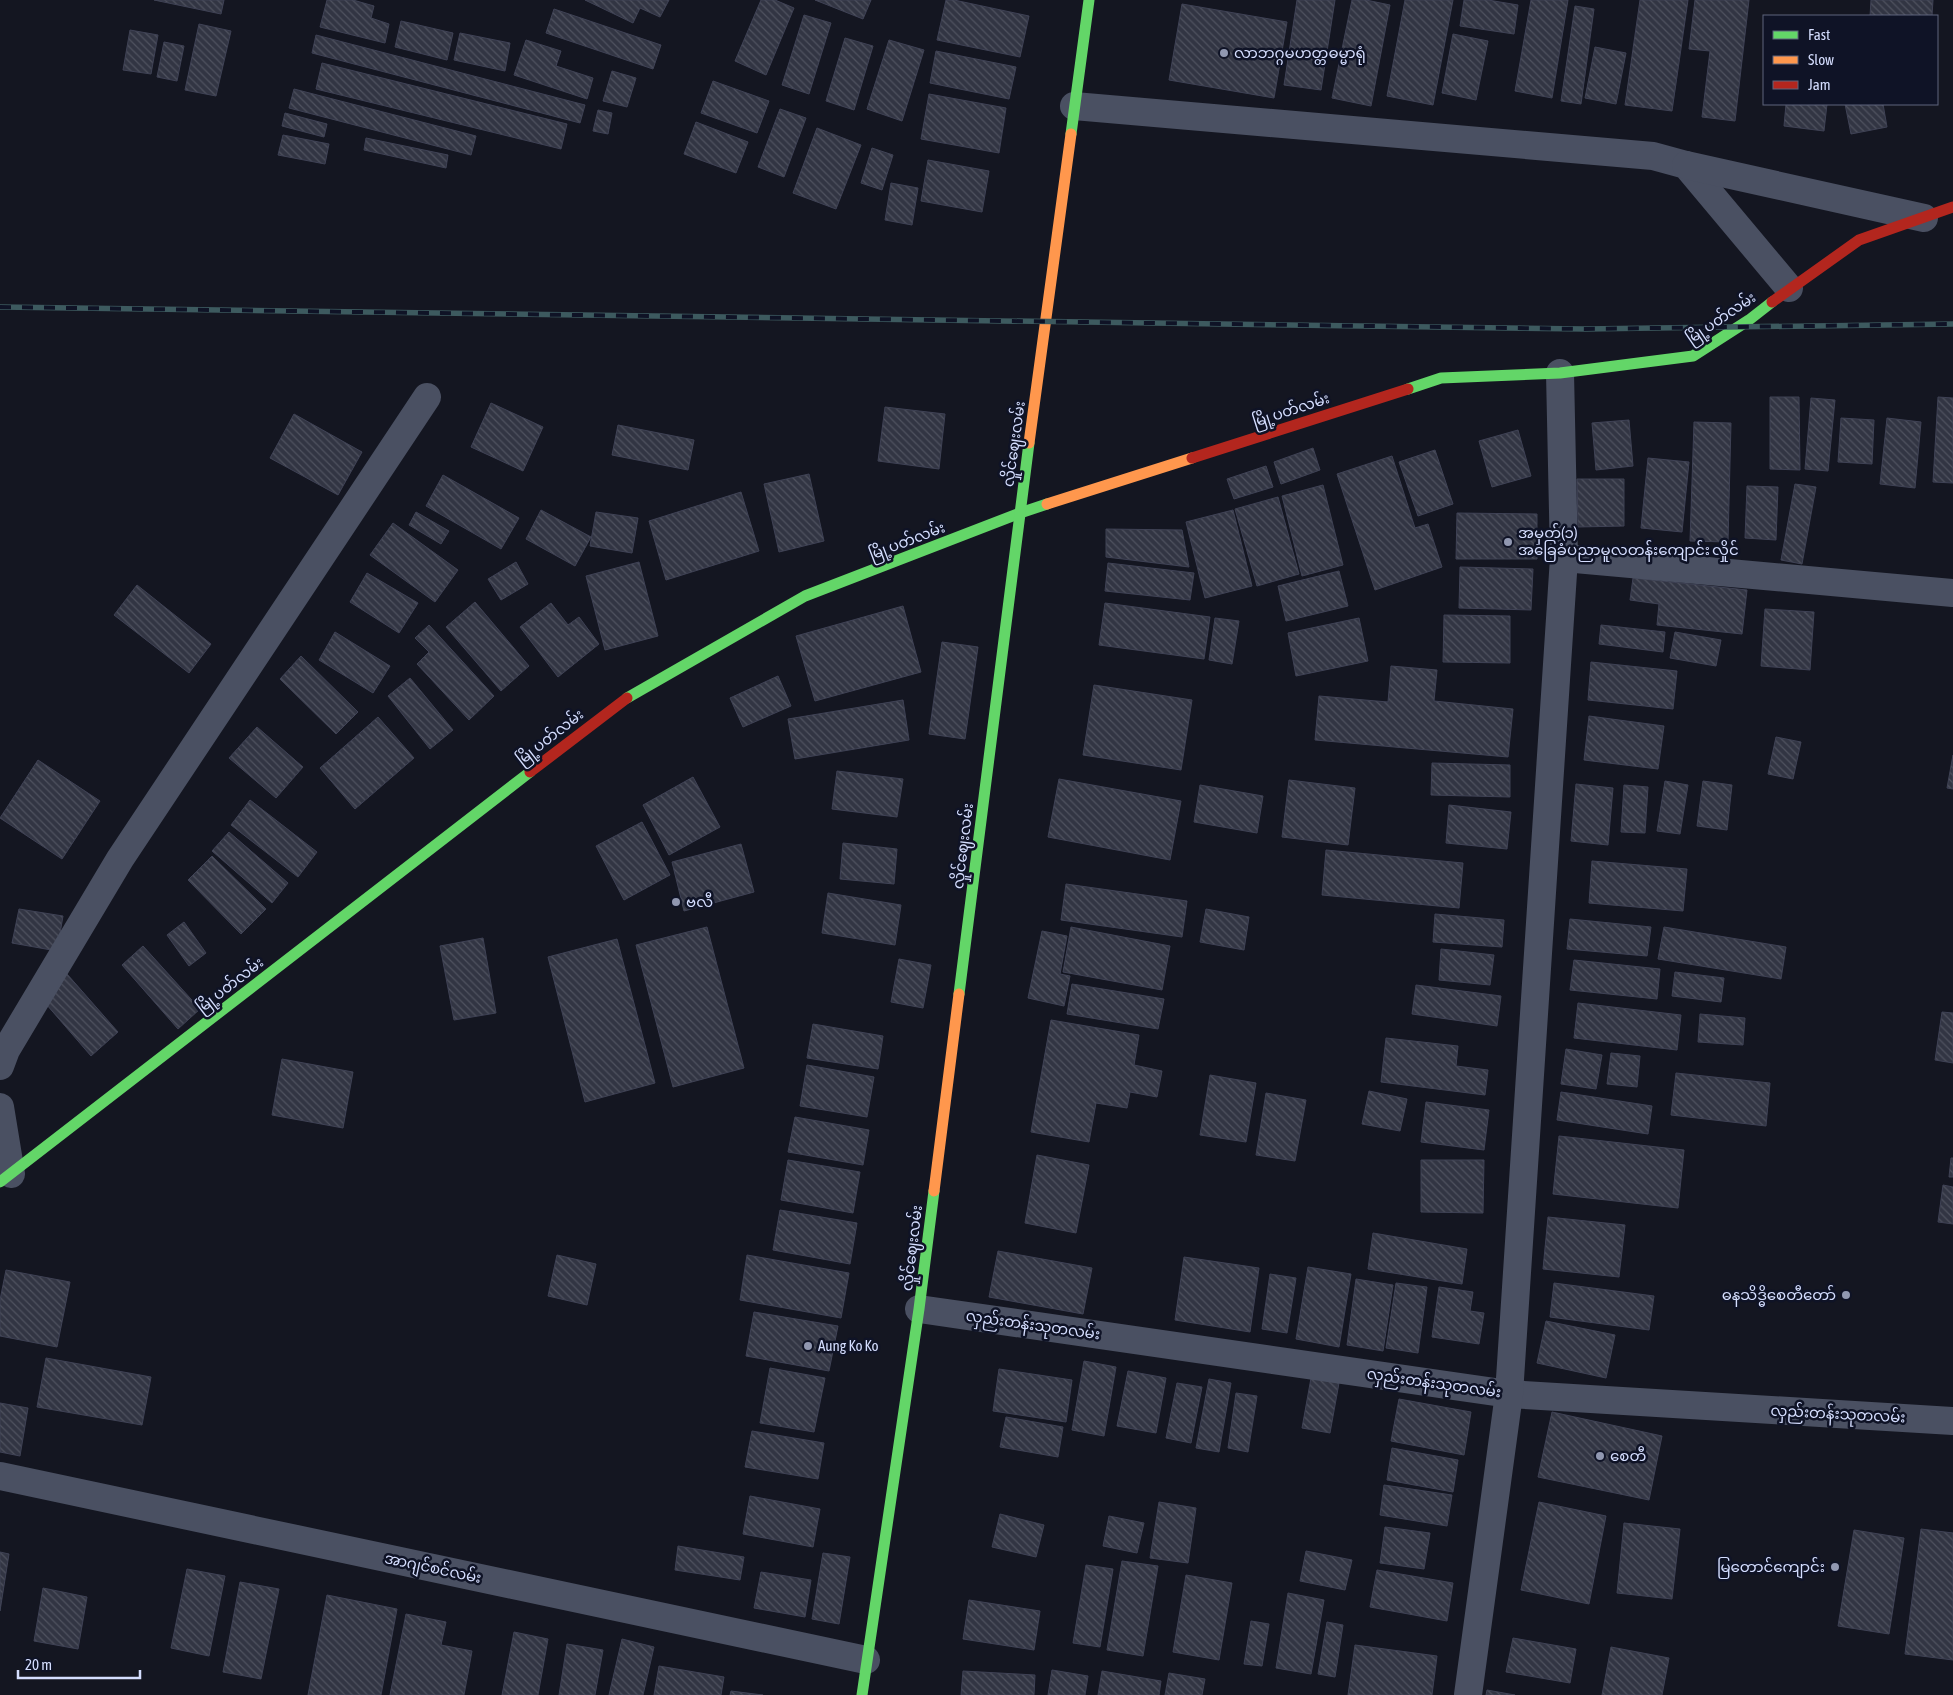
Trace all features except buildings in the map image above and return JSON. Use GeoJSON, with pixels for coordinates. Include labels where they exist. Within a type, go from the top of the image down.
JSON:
{"type":"FeatureCollection","features":[{"type":"Feature","properties":{"kind":"main road","name":"လှိုင်ဈေးလမ်း"},"geometry":{"type":"LineString","coordinates":[[862,1695],[919,1309],[1020,513],[1089,0]]}},
{"type":"Feature","properties":{"kind":"main road","name":"မြို့ပတ်လမ်း"},"geometry":{"type":"LineString","coordinates":[[6,1178],[622,701],[806,596],[1020,513],[1440,378],[1560,373],[1693,356],[1749,320],[1789,288],[1859,240],[1953,208]]}},
{"type":"Feature","properties":{"kind":"street"},"geometry":{"type":"LineString","coordinates":[[1074,106],[1653,156],[1924,218]]}},
{"type":"Feature","properties":{"kind":"street"},"geometry":{"type":"LineString","coordinates":[[1686,165],[1789,288]]}},
{"type":"Feature","properties":{"kind":"street"},"geometry":{"type":"LineString","coordinates":[[1468,1695],[1510,1394],[1564,558],[1560,373]]}},
{"type":"Feature","properties":{"kind":"street"},"geometry":{"type":"LineString","coordinates":[[0,1066],[6,1050],[120,859],[427,397]]}},
{"type":"Feature","properties":{"kind":"street"},"geometry":{"type":"LineString","coordinates":[[1564,558],[1953,593]]}},
{"type":"Feature","properties":{"kind":"street"},"geometry":{"type":"LineString","coordinates":[[0,1107],[6,1178]]}},
{"type":"Feature","properties":{"kind":"street","name":"လှည်းတန်းသုတလမ်း"},"geometry":{"type":"LineString","coordinates":[[919,1309],[1510,1394],[1953,1421]]}},
{"type":"Feature","properties":{"kind":"street","name":"အာဂျင်စင်လမ်း"},"geometry":{"type":"LineString","coordinates":[[0,1476],[866,1660]]}},
{"type":"Feature","properties":{"kind":"railway"},"geometry":{"type":"LineString","coordinates":[[0,307],[1585,329],[1953,324]]}},
{"type":"Feature","properties":{"kind":"traffic: fast"},"geometry":{"type":"LineString","coordinates":[[1071,134],[1089,0]]}},
{"type":"Feature","properties":{"kind":"traffic: fast"},"geometry":{"type":"LineString","coordinates":[[1408,389],[1441,378],[1560,373],[1693,356],[1749,320],[1772,302]]}},
{"type":"Feature","properties":{"kind":"traffic: fast"},"geometry":{"type":"LineString","coordinates":[[959,994],[1029,443]]}},
{"type":"Feature","properties":{"kind":"traffic: fast"},"geometry":{"type":"LineString","coordinates":[[627,698],[805,596],[1047,504]]}},
{"type":"Feature","properties":{"kind":"traffic: fast"},"geometry":{"type":"LineString","coordinates":[[0,1182],[530,772]]}},
{"type":"Feature","properties":{"kind":"traffic: fast"},"geometry":{"type":"LineString","coordinates":[[862,1695],[919,1309],[934,1191]]}},
{"type":"Feature","properties":{"kind":"traffic: slow"},"geometry":{"type":"LineString","coordinates":[[1029,443],[1071,134]]}},
{"type":"Feature","properties":{"kind":"traffic: slow"},"geometry":{"type":"LineString","coordinates":[[1047,504],[1192,458]]}},
{"type":"Feature","properties":{"kind":"traffic: slow"},"geometry":{"type":"LineString","coordinates":[[934,1191],[959,994]]}},
{"type":"Feature","properties":{"kind":"traffic: jam"},"geometry":{"type":"LineString","coordinates":[[1772,302],[1859,240],[1953,207]]}},
{"type":"Feature","properties":{"kind":"traffic: jam"},"geometry":{"type":"LineString","coordinates":[[1192,458],[1408,389]]}},
{"type":"Feature","properties":{"kind":"traffic: jam"},"geometry":{"type":"LineString","coordinates":[[530,772],[627,698]]}},
{"type":"Feature","properties":{"kind":"place","name":"လာဘဂ္ဂမဟတ္တဓမ္မာရုံ"},"geometry":{"type":"Point","coordinates":[1224,53]}},
{"type":"Feature","properties":{"kind":"place","name":"အမှတ်(၁) အခြေခံပညာမူလတန်းကျောင်း လှိုင်"},"geometry":{"type":"Point","coordinates":[1508,542]}},
{"type":"Feature","properties":{"kind":"place","name":"ဗလီ"},"geometry":{"type":"Point","coordinates":[676,902]}},
{"type":"Feature","properties":{"kind":"place","name":"ဓနသိဒ္ဓိစေတီတော်"},"geometry":{"type":"Point","coordinates":[1846,1295]}},
{"type":"Feature","properties":{"kind":"place","name":"Aung Ko Ko"},"geometry":{"type":"Point","coordinates":[808,1346]}},
{"type":"Feature","properties":{"kind":"place","name":"စေတီ"},"geometry":{"type":"Point","coordinates":[1600,1456]}},
{"type":"Feature","properties":{"kind":"place","name":"မြတောင်ကျောင်း"},"geometry":{"type":"Point","coordinates":[1835,1567]}}]}
